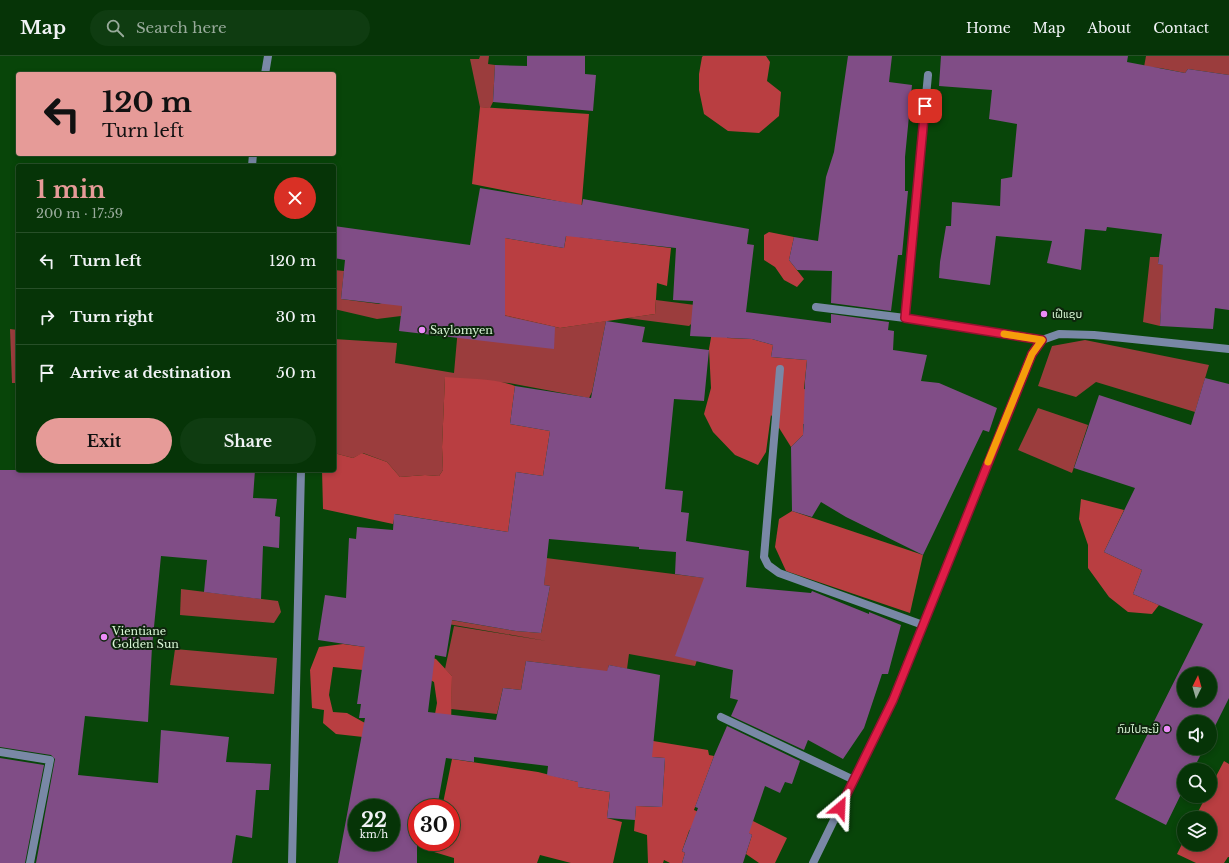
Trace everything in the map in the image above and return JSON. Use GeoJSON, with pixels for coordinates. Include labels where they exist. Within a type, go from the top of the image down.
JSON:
{"type":"FeatureCollection","features":[{"type":"Feature","properties":{"kind":"street"},"geometry":{"type":"LineString","coordinates":[[265,72],[268,56]]}},
{"type":"Feature","properties":{"kind":"street"},"geometry":{"type":"LineString","coordinates":[[905,318],[928,75]]}},
{"type":"Feature","properties":{"kind":"street"},"geometry":{"type":"LineString","coordinates":[[816,307],[905,318],[1042,340],[1059,334],[1094,335],[1229,349]]}},
{"type":"Feature","properties":{"kind":"street"},"geometry":{"type":"LineString","coordinates":[[814,863],[893,700],[1032,354],[1042,340]]}},
{"type":"Feature","properties":{"kind":"street"},"geometry":{"type":"LineString","coordinates":[[780,370],[764,557],[768,565],[779,573],[923,624]]}},
{"type":"Feature","properties":{"kind":"street"},"geometry":{"type":"LineString","coordinates":[[292,863],[301,472]]}},
{"type":"Feature","properties":{"kind":"street"},"geometry":{"type":"LineString","coordinates":[[721,717],[854,780]]}},
{"type":"Feature","properties":{"kind":"street"},"geometry":{"type":"LineString","coordinates":[[0,752],[50,760],[30,863]]}},
{"type":"Feature","properties":{"kind":"shaded area"},"geometry":{"type":"Polygon","coordinates":[[[480,56],[489,56],[488,64],[495,65],[493,102],[490,108],[480,107],[470,59],[479,59],[480,56]]]}},
{"type":"Feature","properties":{"kind":"shaded area"},"geometry":{"type":"Polygon","coordinates":[[[703,56],[766,56],[770,62],[767,81],[781,92],[779,116],[759,133],[728,131],[704,114],[699,90],[699,74],[703,56]]]}},
{"type":"Feature","properties":{"kind":"shaded area"},"geometry":{"type":"Polygon","coordinates":[[[1146,56],[1229,56],[1229,75],[1188,69],[1185,73],[1160,68],[1144,67],[1146,56]]]}},
{"type":"Feature","properties":{"kind":"shaded area"},"geometry":{"type":"Polygon","coordinates":[[[480,107],[589,114],[579,237],[671,248],[667,286],[657,283],[655,314],[560,328],[460,305],[505,238],[564,248],[572,204],[472,184],[480,107]]]}},
{"type":"Feature","properties":{"kind":"shaded area"},"geometry":{"type":"Polygon","coordinates":[[[769,232],[794,237],[789,260],[804,279],[797,287],[784,280],[775,267],[764,260],[764,235],[769,232]]]}},
{"type":"Feature","properties":{"kind":"shaded area"},"geometry":{"type":"Polygon","coordinates":[[[1150,257],[1159,257],[1158,264],[1222,271],[1162,296],[1160,326],[1143,322],[1150,257]]]}},
{"type":"Feature","properties":{"kind":"shaded area"},"geometry":{"type":"Polygon","coordinates":[[[336,270],[344,271],[341,299],[379,304],[403,296],[401,316],[377,319],[336,309],[336,270]]]}},
{"type":"Feature","properties":{"kind":"shaded area"},"geometry":{"type":"Polygon","coordinates":[[[656,300],[695,305],[696,319],[689,326],[627,318],[655,314],[656,300]]]}},
{"type":"Feature","properties":{"kind":"shaded area"},"geometry":{"type":"Polygon","coordinates":[[[460,305],[560,328],[606,321],[592,392],[589,398],[509,383],[445,378],[442,447],[443,470],[439,476],[425,475],[400,477],[387,462],[363,453],[353,458],[336,454],[336,339],[397,343],[395,363],[454,373],[460,305]]]}},
{"type":"Feature","properties":{"kind":"shaded area"},"geometry":{"type":"Polygon","coordinates":[[[727,316],[727,338],[752,339],[773,345],[771,357],[807,360],[804,389],[849,397],[843,423],[803,424],[803,435],[791,447],[771,415],[766,452],[758,465],[735,455],[713,432],[704,414],[711,388],[709,349],[712,332],[727,316]]]}},
{"type":"Feature","properties":{"kind":"shaded area"},"geometry":{"type":"Polygon","coordinates":[[[10,329],[16,330],[16,383],[12,383],[10,329]]]}},
{"type":"Feature","properties":{"kind":"shaded area"},"geometry":{"type":"Polygon","coordinates":[[[1085,340],[1209,365],[1195,412],[1096,382],[1076,397],[1038,386],[1052,346],[1085,340]]]}},
{"type":"Feature","properties":{"kind":"shaded area"},"geometry":{"type":"Polygon","coordinates":[[[445,377],[490,380],[515,386],[510,424],[550,431],[543,476],[516,472],[508,532],[395,514],[393,524],[323,509],[322,472],[336,472],[336,454],[353,458],[362,453],[387,462],[400,477],[425,475],[439,476],[443,470],[442,447],[445,377]]]}},
{"type":"Feature","properties":{"kind":"shaded area"},"geometry":{"type":"Polygon","coordinates":[[[1038,408],[1088,425],[1072,473],[1018,450],[1038,408]]]}},
{"type":"Feature","properties":{"kind":"shaded area"},"geometry":{"type":"Polygon","coordinates":[[[1081,499],[1124,510],[1104,552],[1142,570],[1133,594],[1159,605],[1152,614],[1128,612],[1109,597],[1088,568],[1088,545],[1079,519],[1081,499]]]}},
{"type":"Feature","properties":{"kind":"shaded area"},"geometry":{"type":"Polygon","coordinates":[[[792,511],[923,555],[910,613],[786,571],[775,547],[779,519],[792,511]]]}},
{"type":"Feature","properties":{"kind":"shaded area"},"geometry":{"type":"Polygon","coordinates":[[[546,558],[737,582],[701,648],[695,666],[629,654],[627,669],[609,665],[605,681],[578,697],[582,668],[526,661],[521,690],[503,688],[497,714],[451,709],[452,676],[445,669],[454,626],[547,641],[425,620],[427,616],[516,631],[541,633],[550,586],[544,585],[546,558]]]}},
{"type":"Feature","properties":{"kind":"shaded area"},"geometry":{"type":"Polygon","coordinates":[[[181,589],[278,601],[281,612],[274,623],[180,615],[181,589]]]}},
{"type":"Feature","properties":{"kind":"shaded area"},"geometry":{"type":"Polygon","coordinates":[[[343,644],[402,652],[405,648],[436,659],[452,676],[451,726],[430,741],[437,703],[434,682],[414,671],[363,670],[333,667],[329,695],[333,712],[347,713],[365,723],[363,737],[336,734],[323,723],[324,710],[312,708],[310,670],[319,647],[343,644]]]}},
{"type":"Feature","properties":{"kind":"shaded area"},"geometry":{"type":"Polygon","coordinates":[[[175,649],[277,658],[274,694],[170,685],[175,649]]]}},
{"type":"Feature","properties":{"kind":"shaded area"},"geometry":{"type":"Polygon","coordinates":[[[641,739],[708,750],[709,755],[714,756],[694,810],[701,813],[689,831],[682,851],[685,853],[682,863],[670,863],[664,860],[663,863],[648,863],[647,835],[634,831],[636,806],[662,807],[665,758],[638,756],[641,739]]]}},
{"type":"Feature","properties":{"kind":"shaded area"},"geometry":{"type":"Polygon","coordinates":[[[452,759],[538,772],[578,782],[578,787],[610,792],[607,818],[622,822],[613,863],[571,863],[540,855],[537,863],[454,863],[454,858],[434,852],[460,851],[460,799],[444,799],[452,759]]]}},
{"type":"Feature","properties":{"kind":"shaded area"},"geometry":{"type":"Polygon","coordinates":[[[1224,761],[1229,764],[1229,857],[1224,863],[1196,863],[1177,854],[1178,851],[1217,851],[1217,811],[1198,811],[1202,803],[1217,803],[1217,774],[1224,761]]]}},
{"type":"Feature","properties":{"kind":"shaded area"},"geometry":{"type":"Polygon","coordinates":[[[753,821],[787,838],[775,863],[759,863],[746,854],[752,835],[745,831],[753,821]]]}},
{"type":"Feature","properties":{"kind":"building"},"geometry":{"type":"Polygon","coordinates":[[[527,56],[585,56],[585,74],[596,75],[593,111],[493,102],[495,65],[527,66],[527,56]]]}},
{"type":"Feature","properties":{"kind":"building"},"geometry":{"type":"Polygon","coordinates":[[[848,56],[892,56],[889,82],[912,85],[905,157],[905,191],[908,191],[902,255],[898,255],[891,311],[831,303],[832,271],[797,270],[789,260],[794,237],[818,241],[826,177],[834,152],[848,56]]]}},
{"type":"Feature","properties":{"kind":"building"},"geometry":{"type":"Polygon","coordinates":[[[941,56],[1128,56],[1127,62],[1185,73],[1188,69],[1229,75],[1229,310],[1215,308],[1213,329],[1160,326],[1163,265],[1158,264],[1162,234],[1107,227],[1106,231],[1085,229],[1081,270],[1047,263],[1052,241],[996,236],[990,285],[939,278],[946,226],[951,226],[952,202],[1000,206],[1001,179],[1012,177],[1017,124],[989,119],[992,90],[939,86],[941,56]]]}},
{"type":"Feature","properties":{"kind":"building"},"geometry":{"type":"Polygon","coordinates":[[[480,188],[582,205],[583,199],[749,229],[747,244],[754,245],[746,312],[831,323],[831,314],[889,322],[888,330],[894,331],[893,350],[927,355],[921,381],[939,383],[997,408],[989,432],[983,430],[923,555],[846,517],[821,502],[812,517],[792,511],[791,447],[803,435],[807,360],[771,357],[773,345],[752,339],[690,336],[693,301],[673,300],[676,248],[566,236],[564,248],[505,238],[505,316],[555,327],[554,349],[399,331],[402,306],[341,299],[345,260],[336,258],[336,226],[470,245],[480,188]]]}},
{"type":"Feature","properties":{"kind":"building"},"geometry":{"type":"Polygon","coordinates":[[[606,321],[645,327],[642,342],[709,350],[704,401],[674,399],[665,489],[683,491],[681,512],[689,513],[686,541],[749,551],[746,587],[811,593],[812,591],[901,625],[888,674],[882,674],[864,728],[843,759],[808,740],[804,750],[731,716],[738,700],[730,698],[733,670],[675,656],[704,578],[675,574],[676,552],[639,549],[639,547],[549,539],[544,585],[550,586],[541,633],[516,631],[452,620],[446,657],[435,655],[428,712],[496,720],[503,688],[521,690],[526,661],[607,671],[609,665],[660,675],[652,757],[665,758],[662,807],[636,806],[635,820],[607,818],[610,792],[578,787],[578,782],[547,775],[548,766],[474,757],[474,762],[446,758],[439,799],[408,799],[408,851],[417,851],[417,863],[338,863],[348,809],[348,851],[400,851],[400,799],[350,799],[365,718],[359,718],[361,704],[357,704],[365,647],[318,640],[325,595],[346,598],[349,538],[356,539],[357,527],[393,530],[394,514],[508,532],[516,472],[543,476],[550,431],[510,424],[515,386],[591,398],[606,321]]]}},
{"type":"Feature","properties":{"kind":"building"},"geometry":{"type":"Polygon","coordinates":[[[1205,378],[1229,384],[1229,698],[1217,722],[1217,715],[1177,715],[1177,755],[1200,755],[1196,763],[1177,763],[1177,802],[1166,825],[1115,799],[1177,676],[1177,707],[1217,707],[1217,667],[1181,667],[1203,624],[1133,594],[1142,570],[1104,552],[1135,488],[1074,468],[1099,395],[1191,425],[1205,378]]]}},
{"type":"Feature","properties":{"kind":"building"},"geometry":{"type":"Polygon","coordinates":[[[0,470],[16,470],[16,472],[255,472],[253,498],[277,499],[275,516],[280,517],[279,548],[263,546],[261,599],[204,592],[207,560],[161,556],[152,647],[148,722],[85,716],[78,775],[158,783],[161,730],[229,737],[226,762],[271,764],[269,790],[256,790],[252,838],[236,835],[232,863],[36,863],[55,759],[51,755],[0,747],[0,470]]]}},
{"type":"Feature","properties":{"kind":"building"},"geometry":{"type":"Polygon","coordinates":[[[727,726],[800,761],[792,784],[785,782],[780,793],[765,786],[749,833],[752,835],[743,863],[682,863],[685,853],[682,851],[698,808],[695,807],[727,726]]]}},
{"type":"Feature","properties":{"kind":"building"},"geometry":{"type":"Polygon","coordinates":[[[0,758],[44,765],[25,863],[0,863],[0,758]]]}},
{"type":"Feature","properties":{"kind":"slow traffic"},"geometry":{"type":"LineString","coordinates":[[988,462],[1032,354],[1042,340],[1004,334]]}},
{"type":"Feature","properties":{"kind":"place","name":"ເຝີແຊບ"},"geometry":{"type":"Point","coordinates":[1044,314]}},
{"type":"Feature","properties":{"kind":"place","name":"Saylomyen"},"geometry":{"type":"Point","coordinates":[422,330]}},
{"type":"Feature","properties":{"kind":"place","name":"Vientiane Golden Sun"},"geometry":{"type":"Point","coordinates":[104,637]}},
{"type":"Feature","properties":{"kind":"place","name":"ກົມໄປສະນີ"},"geometry":{"type":"Point","coordinates":[1167,729]}},
{"type":"Feature","properties":{"kind":"route"},"geometry":{"type":"LineString","coordinates":[[840,808],[893,700],[1032,354],[1042,340],[905,318],[925,106]]}}]}
